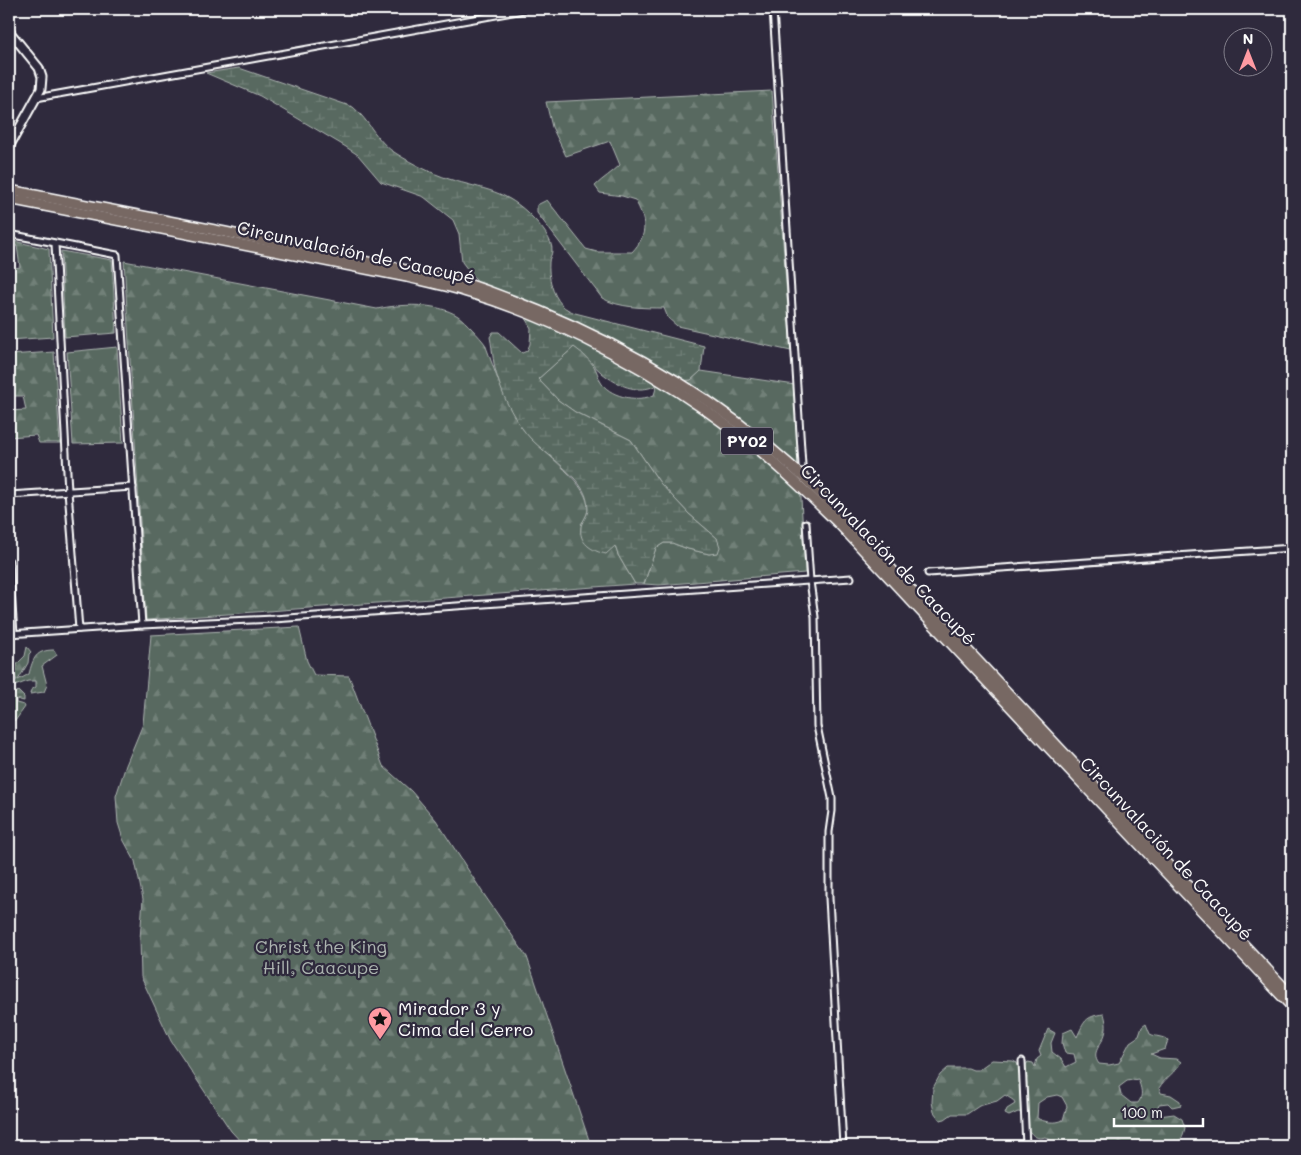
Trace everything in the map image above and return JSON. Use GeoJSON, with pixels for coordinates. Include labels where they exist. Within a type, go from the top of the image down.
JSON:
{"type":"FeatureCollection","features":[{"type":"Feature","properties":{"kind":"highway","name":"Circunvalación de Caacupé"},"geometry":{"type":"LineString","coordinates":[[9,190],[225,232],[459,281],[495,293],[587,332],[672,377],[741,425],[788,463],[823,496],[1292,996]]}},
{"type":"Feature","properties":{"kind":"highway","name":"Circunvalación de Caacupé"},"geometry":{"type":"LineString","coordinates":[[9,199],[407,277],[470,293],[558,327],[615,354],[674,389],[741,436],[792,479],[838,523],[1292,1007]]}},
{"type":"Feature","properties":{"kind":"street"},"geometry":{"type":"LineString","coordinates":[[36,98],[529,9]]}},
{"type":"Feature","properties":{"kind":"street"},"geometry":{"type":"LineString","coordinates":[[773,9],[802,465]]}},
{"type":"Feature","properties":{"kind":"street"},"geometry":{"type":"LineString","coordinates":[[9,31],[39,68],[42,77],[41,88],[9,147]]}},
{"type":"Feature","properties":{"kind":"street"},"geometry":{"type":"LineString","coordinates":[[9,234],[117,255],[142,624]]}},
{"type":"Feature","properties":{"kind":"street"},"geometry":{"type":"LineString","coordinates":[[55,244],[68,491],[79,629]]}},
{"type":"Feature","properties":{"kind":"street"},"geometry":{"type":"LineString","coordinates":[[9,494],[133,487]]}},
{"type":"Feature","properties":{"kind":"street"},"geometry":{"type":"LineString","coordinates":[[806,523],[810,581],[815,617],[817,726],[828,774],[832,811],[829,898],[843,1146]]}},
{"type":"Feature","properties":{"kind":"street"},"geometry":{"type":"LineString","coordinates":[[928,573],[1292,548]]}},
{"type":"Feature","properties":{"kind":"street"},"geometry":{"type":"LineString","coordinates":[[9,561],[12,634],[142,624],[274,619],[851,578]]}},
{"type":"Feature","properties":{"kind":"street"},"geometry":{"type":"LineString","coordinates":[[1022,1061],[1026,1146]]}},
{"type":"Feature","properties":{"kind":"green space"},"geometry":{"type":"Polygon","coordinates":[[[239,68],[353,107],[384,144],[403,158],[449,179],[504,196],[524,209],[549,238],[552,247],[549,261],[551,285],[559,301],[566,309],[575,313],[704,346],[701,371],[691,380],[667,381],[651,388],[636,389],[619,384],[598,370],[574,347],[538,379],[558,400],[575,412],[631,440],[660,483],[689,514],[717,538],[720,547],[718,553],[709,554],[672,543],[664,543],[656,548],[644,584],[635,584],[618,555],[615,546],[606,554],[596,551],[584,542],[581,526],[588,509],[584,492],[579,483],[531,439],[520,426],[507,403],[496,374],[490,337],[493,332],[499,332],[522,353],[527,351],[530,344],[531,328],[519,308],[484,291],[462,262],[459,234],[453,220],[424,197],[381,182],[358,155],[346,147],[260,96],[206,73],[239,68]]]}},
{"type":"Feature","properties":{"kind":"green space"},"geometry":{"type":"Polygon","coordinates":[[[772,91],[791,351],[677,326],[668,318],[664,308],[624,306],[602,298],[537,213],[537,205],[547,200],[586,249],[597,252],[632,252],[643,233],[642,214],[635,200],[600,193],[595,186],[620,165],[610,141],[566,156],[552,127],[546,102],[772,91]]]}},
{"type":"Feature","properties":{"kind":"green space"},"geometry":{"type":"Polygon","coordinates":[[[9,240],[49,249],[53,337],[9,340],[9,269],[20,267],[17,246],[9,246],[9,240]]]}},
{"type":"Feature","properties":{"kind":"green space"},"geometry":{"type":"Polygon","coordinates":[[[61,251],[112,260],[116,333],[65,337],[61,251]]]}},
{"type":"Feature","properties":{"kind":"green space"},"geometry":{"type":"Polygon","coordinates":[[[124,261],[377,309],[418,305],[439,308],[458,316],[485,344],[514,416],[527,435],[579,485],[588,507],[586,516],[581,524],[615,546],[618,555],[635,584],[146,620],[124,261]]]}},
{"type":"Feature","properties":{"kind":"green space"},"geometry":{"type":"Polygon","coordinates":[[[117,347],[123,443],[73,444],[67,352],[117,347]]]}},
{"type":"Feature","properties":{"kind":"green space"},"geometry":{"type":"Polygon","coordinates":[[[574,347],[589,360],[607,389],[626,397],[641,398],[654,395],[657,385],[665,382],[691,380],[701,371],[795,385],[805,573],[659,585],[644,584],[656,548],[664,543],[672,543],[709,554],[718,552],[717,538],[689,514],[660,483],[631,440],[575,412],[558,400],[538,379],[574,347]]]}},
{"type":"Feature","properties":{"kind":"green space"},"geometry":{"type":"Polygon","coordinates":[[[54,352],[60,443],[39,443],[36,435],[9,437],[9,411],[26,410],[23,396],[9,396],[9,355],[54,352]]]}},
{"type":"Feature","properties":{"kind":"green space","name":"Christ the King Hill, Caacupe"},"geometry":{"type":"Polygon","coordinates":[[[299,627],[307,661],[314,675],[349,676],[383,766],[411,791],[436,820],[527,957],[591,1146],[245,1146],[231,1131],[171,1041],[141,977],[140,939],[143,899],[135,861],[123,839],[118,823],[116,796],[126,765],[143,724],[151,635],[299,627]]]}},
{"type":"Feature","properties":{"kind":"green space"},"geometry":{"type":"Polygon","coordinates":[[[27,647],[31,652],[28,663],[18,680],[29,674],[34,659],[39,653],[54,650],[57,655],[42,666],[47,685],[44,692],[30,694],[31,690],[36,687],[36,681],[28,681],[12,687],[10,680],[17,680],[14,675],[18,663],[25,656],[27,647]]]}},
{"type":"Feature","properties":{"kind":"green space"},"geometry":{"type":"Polygon","coordinates":[[[18,691],[24,697],[24,701],[16,699],[16,703],[25,707],[15,721],[13,716],[9,714],[9,698],[18,691]]]}},
{"type":"Feature","properties":{"kind":"green space"},"geometry":{"type":"Polygon","coordinates":[[[1104,1014],[1106,1032],[1096,1052],[1099,1064],[1119,1063],[1130,1042],[1139,1036],[1142,1027],[1146,1024],[1150,1034],[1168,1040],[1165,1049],[1151,1054],[1160,1058],[1177,1059],[1181,1062],[1159,1088],[1161,1093],[1171,1095],[1180,1101],[1181,1105],[1172,1107],[1168,1103],[1159,1104],[1157,1109],[1159,1116],[1174,1114],[1182,1119],[1185,1128],[1182,1138],[1178,1141],[1159,1146],[1061,1146],[1061,1142],[1056,1145],[1045,1137],[1038,1138],[1032,1134],[1024,1123],[1025,1113],[1018,1112],[1009,1116],[1005,1114],[1007,1109],[1015,1104],[1013,1100],[1005,1095],[997,1101],[979,1106],[967,1114],[952,1114],[940,1120],[934,1112],[932,1102],[933,1088],[940,1075],[948,1068],[978,1070],[992,1060],[1013,1061],[1017,1063],[1025,1086],[1027,1077],[1022,1075],[1025,1066],[1028,1062],[1033,1063],[1035,1067],[1037,1059],[1041,1056],[1039,1051],[1048,1029],[1055,1033],[1051,1043],[1052,1052],[1061,1059],[1066,1067],[1076,1062],[1074,1054],[1065,1053],[1062,1043],[1063,1033],[1072,1029],[1077,1037],[1089,1018],[1104,1014]],[[1138,1079],[1127,1081],[1119,1087],[1121,1095],[1131,1103],[1138,1103],[1141,1097],[1138,1079]],[[1057,1095],[1047,1097],[1038,1103],[1037,1118],[1050,1122],[1063,1120],[1067,1106],[1062,1097],[1057,1095]]]}},
{"type":"Feature","properties":{"kind":"place","name":"Mirador 3 y Cima del Cerro"},"geometry":{"type":"Point","coordinates":[380,1040]}}]}
